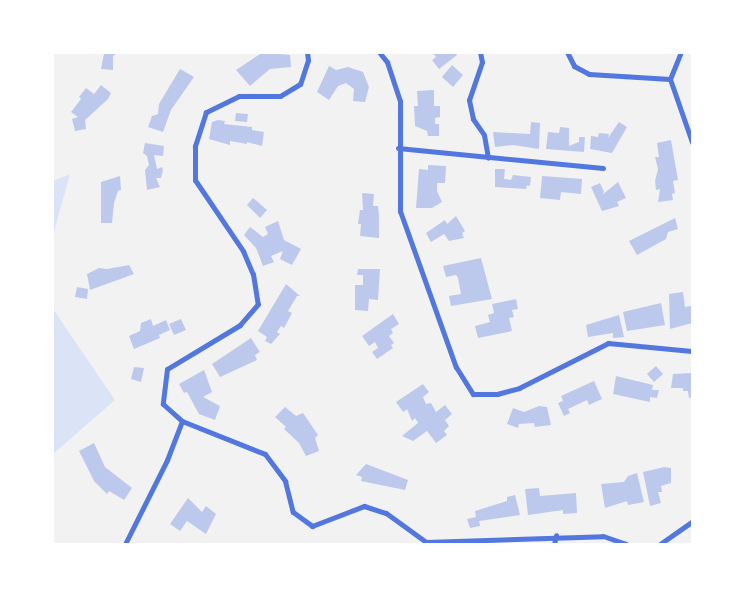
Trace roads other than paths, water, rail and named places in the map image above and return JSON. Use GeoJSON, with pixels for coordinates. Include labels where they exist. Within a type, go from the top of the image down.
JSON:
{"type":"FeatureCollection","features":[{"type":"Feature","properties":{"kind":"street"},"geometry":{"type":"LineString","coordinates":[[307,52],[308,60],[300,84],[280,96],[239,96],[206,112],[195,146],[195,180],[243,251],[253,274],[258,304],[240,325],[167,369],[162,404],[182,421],[265,454],[285,482],[293,512],[312,526],[364,506],[386,513],[426,542],[556,535],[603,536],[626,544]]}},
{"type":"Feature","properties":{"kind":"street"},"geometry":{"type":"LineString","coordinates":[[379,52],[387,62],[400,101],[398,148],[400,211],[456,367],[474,394],[497,394],[519,388],[608,343],[692,351]]}},
{"type":"Feature","properties":{"kind":"street"},"geometry":{"type":"LineString","coordinates":[[480,52],[482,62],[469,100],[473,119],[484,135],[488,158]]}},
{"type":"Feature","properties":{"kind":"street"},"geometry":{"type":"LineString","coordinates":[[567,52],[574,66],[589,74],[670,79]]}},
{"type":"Feature","properties":{"kind":"street"},"geometry":{"type":"LineString","coordinates":[[682,52],[670,79],[692,142]]}},
{"type":"Feature","properties":{"kind":"street"},"geometry":{"type":"LineString","coordinates":[[398,148],[603,168]]}},
{"type":"Feature","properties":{"kind":"street"},"geometry":{"type":"LineString","coordinates":[[125,544],[167,460],[182,421]]}},
{"type":"Feature","properties":{"kind":"street"},"geometry":{"type":"LineString","coordinates":[[660,544],[692,522]]}},
{"type":"Feature","properties":{"kind":"street"},"geometry":{"type":"LineString","coordinates":[[554,544],[556,535]]}}]}
